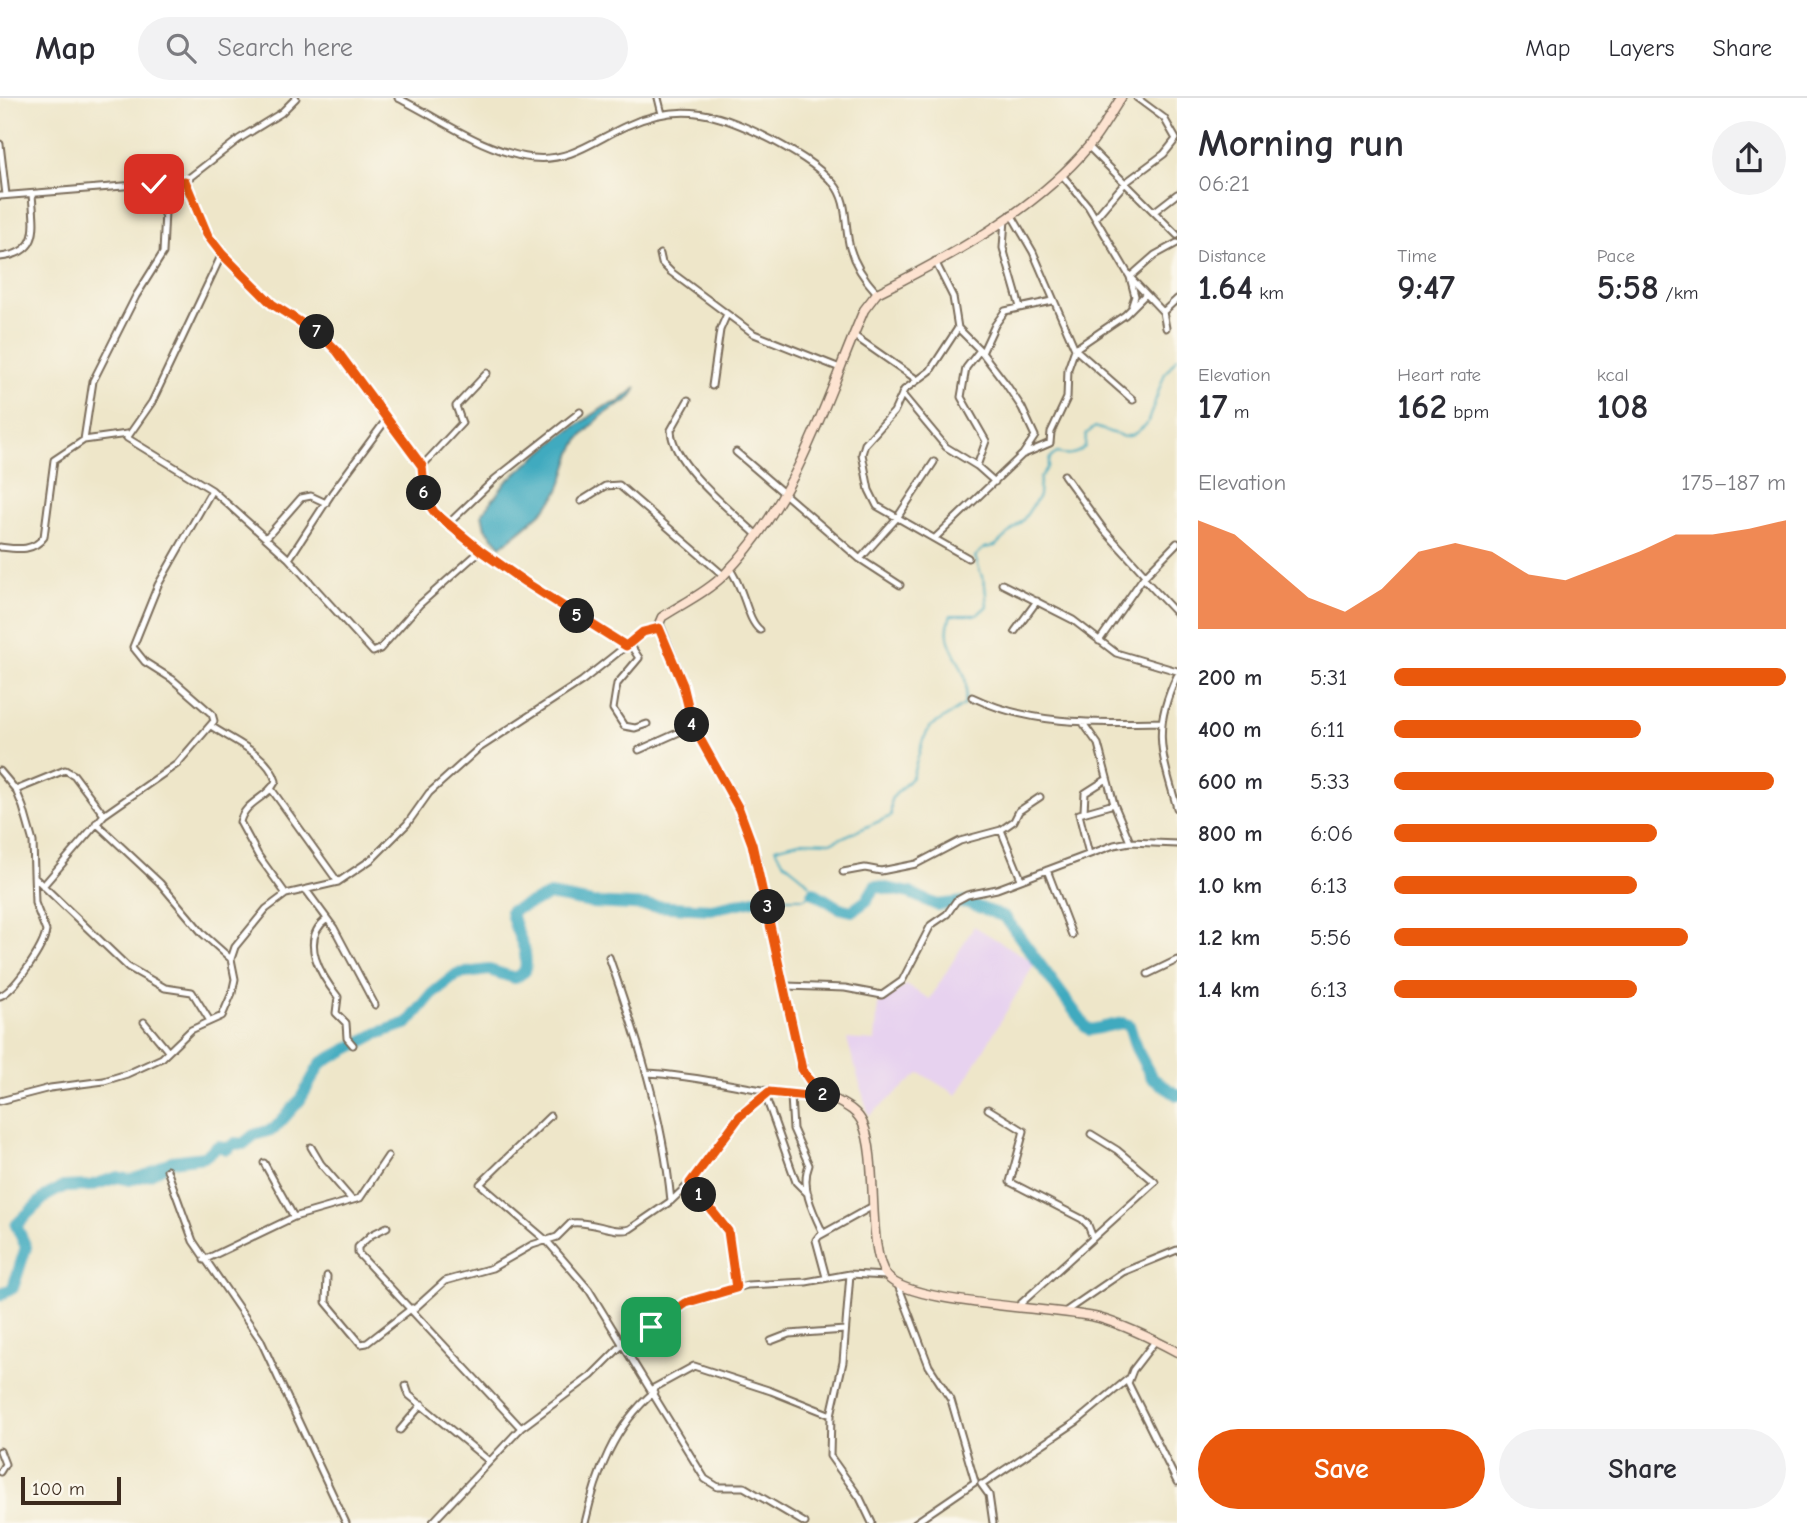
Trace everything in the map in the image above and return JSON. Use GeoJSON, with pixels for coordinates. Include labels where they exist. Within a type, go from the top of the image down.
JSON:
{"type":"FeatureCollection","features":[{"type":"Feature","properties":{"kind":"street"},"geometry":{"type":"LineString","coordinates":[[0,144],[3,195],[185,181],[239,139],[281,113],[296,98]]}},
{"type":"Feature","properties":{"kind":"street"},"geometry":{"type":"LineString","coordinates":[[398,98],[484,143],[534,158],[580,152],[625,126],[662,114],[701,112],[728,119],[797,153],[818,169],[842,197],[850,249],[865,280],[877,293]]}},
{"type":"Feature","properties":{"kind":"street"},"geometry":{"type":"LineString","coordinates":[[658,98],[662,114]]}},
{"type":"Feature","properties":{"kind":"street"},"geometry":{"type":"LineString","coordinates":[[1121,98],[1089,147],[1062,174],[1008,216],[877,293],[864,310],[786,495],[758,536],[726,572],[662,617],[659,628],[683,685],[693,726],[739,809],[764,890],[802,1069],[814,1087],[827,1098],[852,1108],[864,1125],[870,1153],[879,1258],[886,1276],[898,1285],[936,1296],[1066,1311],[1139,1331],[1177,1352]]}},
{"type":"Feature","properties":{"kind":"street"},"geometry":{"type":"LineString","coordinates":[[1095,218],[1125,183],[1164,154],[1176,136],[1156,110],[1138,98]]}},
{"type":"Feature","properties":{"kind":"street"},"geometry":{"type":"LineString","coordinates":[[1089,147],[1156,211],[1177,235]]}},
{"type":"Feature","properties":{"kind":"street"},"geometry":{"type":"LineString","coordinates":[[1062,174],[1095,218],[1130,277],[1163,312],[1166,328]]}},
{"type":"Feature","properties":{"kind":"street"},"geometry":{"type":"LineString","coordinates":[[84,440],[93,381],[136,296],[160,258],[165,240],[165,211],[178,180]]}},
{"type":"Feature","properties":{"kind":"street"},"geometry":{"type":"LineString","coordinates":[[185,181],[208,236],[222,254],[272,304],[330,343],[422,466],[425,499],[448,524],[481,551],[627,645],[639,658],[617,684],[613,709],[624,726],[635,729],[647,724]]}},
{"type":"Feature","properties":{"kind":"street"},"geometry":{"type":"LineString","coordinates":[[0,257],[11,256],[30,246],[33,237],[32,194]]}},
{"type":"Feature","properties":{"kind":"street"},"geometry":{"type":"LineString","coordinates":[[1156,211],[1177,194]]}},
{"type":"Feature","properties":{"kind":"street"},"geometry":{"type":"LineString","coordinates":[[1008,216],[1033,252],[1075,349],[1133,400]]}},
{"type":"Feature","properties":{"kind":"street"},"geometry":{"type":"LineString","coordinates":[[1008,216],[1003,248],[1020,307]]}},
{"type":"Feature","properties":{"kind":"street"},"geometry":{"type":"LineString","coordinates":[[1130,277],[1155,255],[1177,243]]}},
{"type":"Feature","properties":{"kind":"street"},"geometry":{"type":"LineString","coordinates":[[0,547],[27,549],[38,545],[48,526],[54,460],[84,440],[127,434],[152,402],[222,254]]}},
{"type":"Feature","properties":{"kind":"street"},"geometry":{"type":"LineString","coordinates":[[660,254],[662,263],[671,272],[726,314],[773,343],[840,368]]}},
{"type":"Feature","properties":{"kind":"street"},"geometry":{"type":"LineString","coordinates":[[935,261],[953,297],[958,328],[981,352],[1022,408],[1034,430],[1033,442],[1023,454],[936,537]]}},
{"type":"Feature","properties":{"kind":"street"},"geometry":{"type":"LineString","coordinates":[[1130,277],[1135,296],[1131,308]]}},
{"type":"Feature","properties":{"kind":"street"},"geometry":{"type":"LineString","coordinates":[[1023,454],[1050,443],[1051,432],[1067,398],[1068,369],[1075,349],[1145,295]]}},
{"type":"Feature","properties":{"kind":"street"},"geometry":{"type":"LineString","coordinates":[[1163,312],[1177,299]]}},
{"type":"Feature","properties":{"kind":"street"},"geometry":{"type":"LineString","coordinates":[[977,466],[986,441],[961,397],[966,368],[981,352],[999,318],[1007,309],[1052,301]]}},
{"type":"Feature","properties":{"kind":"street"},"geometry":{"type":"LineString","coordinates":[[712,386],[720,330],[726,314]]}},
{"type":"Feature","properties":{"kind":"street"},"geometry":{"type":"LineString","coordinates":[[958,328],[930,371],[916,379],[902,394],[894,412],[865,444],[862,454],[873,501],[897,518],[936,537],[968,558]]}},
{"type":"Feature","properties":{"kind":"street"},"geometry":{"type":"LineString","coordinates":[[853,335],[916,379]]}},
{"type":"Feature","properties":{"kind":"street"},"geometry":{"type":"LineString","coordinates":[[422,466],[463,424],[457,403],[487,373]]}},
{"type":"Feature","properties":{"kind":"street"},"geometry":{"type":"LineString","coordinates":[[902,394],[946,447],[977,466],[995,482]]}},
{"type":"Feature","properties":{"kind":"street"},"geometry":{"type":"LineString","coordinates":[[688,400],[671,430],[676,450],[758,536]]}},
{"type":"Feature","properties":{"kind":"street"},"geometry":{"type":"LineString","coordinates":[[448,524],[515,462],[580,412]]}},
{"type":"Feature","properties":{"kind":"street"},"geometry":{"type":"LineString","coordinates":[[289,559],[386,420]]}},
{"type":"Feature","properties":{"kind":"street"},"geometry":{"type":"LineString","coordinates":[[127,434],[129,442],[181,469],[212,490],[289,559],[366,645],[377,652],[419,605],[481,551]]}},
{"type":"Feature","properties":{"kind":"street"},"geometry":{"type":"LineString","coordinates":[[736,452],[860,559],[900,584]]}},
{"type":"Feature","properties":{"kind":"street"},"geometry":{"type":"LineString","coordinates":[[860,559],[897,518],[934,462]]}},
{"type":"Feature","properties":{"kind":"street"},"geometry":{"type":"LineString","coordinates":[[1064,475],[1104,530],[1177,614]]}},
{"type":"Feature","properties":{"kind":"street"},"geometry":{"type":"LineString","coordinates":[[581,501],[605,486],[619,485],[726,572],[745,595],[751,622],[760,630]]}},
{"type":"Feature","properties":{"kind":"street"},"geometry":{"type":"LineString","coordinates":[[43,886],[104,815],[177,764],[214,722],[212,714],[172,679],[145,662],[133,647],[158,585],[212,490]]}},
{"type":"Feature","properties":{"kind":"street"},"geometry":{"type":"LineString","coordinates":[[266,538],[301,498],[311,496],[326,503]]}},
{"type":"Feature","properties":{"kind":"street"},"geometry":{"type":"LineString","coordinates":[[1099,641],[1144,577],[1177,543]]}},
{"type":"Feature","properties":{"kind":"street"},"geometry":{"type":"LineString","coordinates":[[1002,584],[1073,620],[1116,653],[1177,674],[1162,722],[1159,744],[1177,808]]}},
{"type":"Feature","properties":{"kind":"street"},"geometry":{"type":"LineString","coordinates":[[1015,631],[1037,601]]}},
{"type":"Feature","properties":{"kind":"street"},"geometry":{"type":"LineString","coordinates":[[0,1101],[50,1088],[104,1081],[127,1074],[162,1058],[167,1050],[191,1030],[222,1016],[235,979],[231,959],[241,936],[286,894],[338,882],[372,859],[407,824],[429,793],[478,749],[582,681],[643,632],[659,628]]}},
{"type":"Feature","properties":{"kind":"street"},"geometry":{"type":"LineString","coordinates":[[972,697],[1031,716],[1083,723],[1162,722]]}},
{"type":"Feature","properties":{"kind":"street"},"geometry":{"type":"LineString","coordinates":[[1083,723],[1098,744],[1114,804],[1130,842]]}},
{"type":"Feature","properties":{"kind":"street"},"geometry":{"type":"LineString","coordinates":[[211,726],[268,766],[276,781],[272,790],[249,804],[240,822],[251,846],[286,894]]}},
{"type":"Feature","properties":{"kind":"street"},"geometry":{"type":"LineString","coordinates":[[639,750],[693,726]]}},
{"type":"Feature","properties":{"kind":"street"},"geometry":{"type":"LineString","coordinates":[[16,790],[65,770],[74,775],[104,815]]}},
{"type":"Feature","properties":{"kind":"street"},"geometry":{"type":"LineString","coordinates":[[0,771],[16,790],[33,842],[35,903],[45,925],[45,937],[9,990],[0,996]]}},
{"type":"Feature","properties":{"kind":"street"},"geometry":{"type":"LineString","coordinates":[[1084,811],[1085,793],[1107,779]]}},
{"type":"Feature","properties":{"kind":"street"},"geometry":{"type":"LineString","coordinates":[[272,790],[338,882]]}},
{"type":"Feature","properties":{"kind":"street"},"geometry":{"type":"LineString","coordinates":[[843,872],[865,868],[881,871],[916,864],[960,841],[1001,830],[1014,821],[1019,811],[1040,797]]}},
{"type":"Feature","properties":{"kind":"street"},"geometry":{"type":"LineString","coordinates":[[1089,854],[1079,815],[1084,811],[1114,804]]}},
{"type":"Feature","properties":{"kind":"street"},"geometry":{"type":"LineString","coordinates":[[96,823],[160,883],[203,934],[231,959]]}},
{"type":"Feature","properties":{"kind":"street"},"geometry":{"type":"LineString","coordinates":[[1001,830],[1021,879]]}},
{"type":"Feature","properties":{"kind":"street"},"geometry":{"type":"LineString","coordinates":[[786,986],[845,988],[882,995],[902,981],[931,925],[947,914],[956,901],[976,891],[997,889],[1089,854],[1130,842],[1177,844]]}},
{"type":"Feature","properties":{"kind":"street"},"geometry":{"type":"LineString","coordinates":[[1047,870],[1072,935]]}},
{"type":"Feature","properties":{"kind":"street"},"geometry":{"type":"LineString","coordinates":[[35,878],[128,967],[166,989],[192,992],[210,1021]]}},
{"type":"Feature","properties":{"kind":"street"},"geometry":{"type":"LineString","coordinates":[[306,890],[327,919],[375,1005]]}},
{"type":"Feature","properties":{"kind":"street"},"geometry":{"type":"LineString","coordinates":[[327,919],[318,930],[315,964],[338,997],[336,1013],[346,1023],[346,1038],[353,1045]]}},
{"type":"Feature","properties":{"kind":"street"},"geometry":{"type":"LineString","coordinates":[[609,957],[647,1073],[664,1148],[671,1202]]}},
{"type":"Feature","properties":{"kind":"street"},"geometry":{"type":"LineString","coordinates":[[1149,974],[1177,960]]}},
{"type":"Feature","properties":{"kind":"street"},"geometry":{"type":"LineString","coordinates":[[144,1022],[167,1050]]}},
{"type":"Feature","properties":{"kind":"street"},"geometry":{"type":"LineString","coordinates":[[647,1073],[686,1075],[767,1094],[827,1098]]}},
{"type":"Feature","properties":{"kind":"street"},"geometry":{"type":"LineString","coordinates":[[327,1276],[326,1302],[361,1344],[367,1343],[445,1281],[492,1268],[532,1245],[557,1237],[571,1223],[593,1223],[627,1231],[671,1202],[690,1183],[735,1122],[767,1094]]}},
{"type":"Feature","properties":{"kind":"street"},"geometry":{"type":"LineString","coordinates":[[767,1094],[796,1182],[807,1194]]}},
{"type":"Feature","properties":{"kind":"street"},"geometry":{"type":"LineString","coordinates":[[791,1096],[793,1129],[809,1165],[805,1174],[807,1194],[823,1233]]}},
{"type":"Feature","properties":{"kind":"street"},"geometry":{"type":"LineString","coordinates":[[988,1109],[1024,1131],[1010,1182],[1082,1219],[1093,1238]]}},
{"type":"Feature","properties":{"kind":"street"},"geometry":{"type":"LineString","coordinates":[[550,1116],[480,1184],[547,1241],[589,1290],[711,1485],[744,1487],[805,1523]]}},
{"type":"Feature","properties":{"kind":"street"},"geometry":{"type":"LineString","coordinates":[[1017,1307],[1155,1181],[1117,1150],[1091,1134]]}},
{"type":"Feature","properties":{"kind":"street"},"geometry":{"type":"LineString","coordinates":[[312,1147],[321,1164],[352,1200]]}},
{"type":"Feature","properties":{"kind":"street"},"geometry":{"type":"LineString","coordinates":[[204,1260],[294,1217],[352,1200],[365,1193],[388,1156]]}},
{"type":"Feature","properties":{"kind":"street"},"geometry":{"type":"LineString","coordinates":[[264,1163],[294,1217]]}},
{"type":"Feature","properties":{"kind":"street"},"geometry":{"type":"LineString","coordinates":[[167,1170],[176,1200],[204,1260],[260,1339],[346,1523]]}},
{"type":"Feature","properties":{"kind":"street"},"geometry":{"type":"LineString","coordinates":[[690,1183],[728,1231],[736,1288]]}},
{"type":"Feature","properties":{"kind":"street"},"geometry":{"type":"LineString","coordinates":[[826,1277],[816,1240],[823,1233],[874,1205]]}},
{"type":"Feature","properties":{"kind":"street"},"geometry":{"type":"LineString","coordinates":[[387,1227],[371,1235],[357,1250],[521,1428]]}},
{"type":"Feature","properties":{"kind":"street"},"geometry":{"type":"LineString","coordinates":[[1066,1311],[1123,1272],[1177,1250]]}},
{"type":"Feature","properties":{"kind":"street"},"geometry":{"type":"LineString","coordinates":[[432,1523],[521,1428],[591,1376],[624,1343],[685,1303],[736,1288],[850,1274],[886,1276]]}},
{"type":"Feature","properties":{"kind":"street"},"geometry":{"type":"LineString","coordinates":[[850,1274],[843,1362],[831,1415],[830,1456],[860,1498],[873,1523]]}},
{"type":"Feature","properties":{"kind":"street"},"geometry":{"type":"LineString","coordinates":[[898,1285],[929,1366],[951,1400],[975,1482]]}},
{"type":"Feature","properties":{"kind":"street"},"geometry":{"type":"LineString","coordinates":[[771,1341],[801,1333],[845,1330]]}},
{"type":"Feature","properties":{"kind":"street"},"geometry":{"type":"LineString","coordinates":[[983,1484],[1076,1422],[1128,1379],[1156,1340]]}},
{"type":"Feature","properties":{"kind":"street"},"geometry":{"type":"LineString","coordinates":[[585,1523],[592,1489],[614,1440],[638,1406],[653,1391],[694,1366],[771,1391],[831,1415]]}},
{"type":"Feature","properties":{"kind":"street"},"geometry":{"type":"LineString","coordinates":[[1128,1379],[1129,1389],[1177,1482]]}},
{"type":"Feature","properties":{"kind":"street"},"geometry":{"type":"LineString","coordinates":[[406,1386],[410,1395],[489,1461]]}},
{"type":"Feature","properties":{"kind":"street"},"geometry":{"type":"LineString","coordinates":[[400,1430],[422,1404]]}},
{"type":"Feature","properties":{"kind":"street"},"geometry":{"type":"LineString","coordinates":[[0,1451],[5,1464],[0,1472]]}},
{"type":"Feature","properties":{"kind":"street"},"geometry":{"type":"LineString","coordinates":[[915,1523],[975,1482],[983,1484],[989,1495],[993,1523]]}},
{"type":"Feature","properties":{"kind":"shaded area"},"geometry":{"type":"Polygon","coordinates":[[[974,926],[1035,963],[957,1095],[920,1073],[869,1116],[847,1039],[875,1041],[878,1004],[906,985],[930,999],[974,926]]]}},
{"type":"Feature","properties":{"kind":"water"},"geometry":{"type":"Polygon","coordinates":[[[637,387],[629,399],[603,415],[580,439],[555,497],[533,520],[501,546],[485,528],[482,514],[507,481],[560,437],[606,406],[619,402],[637,387]]]}},
{"type":"Feature","properties":{"kind":"waterway"},"geometry":{"type":"LineString","coordinates":[[768,898],[805,898],[813,892],[805,879],[783,861],[775,848],[803,841],[832,842],[891,816],[891,799],[912,777],[923,740],[930,727],[964,705],[965,678],[948,638],[948,627],[951,615],[977,615],[987,606],[985,585],[975,557],[984,548],[995,546],[1023,520],[1039,496],[1040,478],[1048,467],[1050,458],[1057,453],[1072,454],[1081,450],[1085,447],[1086,434],[1095,427],[1124,437],[1133,435],[1147,424],[1165,373],[1177,358]]}},
{"type":"Feature","properties":{"kind":"waterway"},"geometry":{"type":"LineString","coordinates":[[813,892],[839,908],[852,911],[866,901],[875,886],[910,893],[937,905],[965,902],[1005,917],[1086,1027],[1090,1030],[1122,1023],[1129,1025],[1136,1048],[1152,1078],[1177,1095]]}},
{"type":"Feature","properties":{"kind":"waterway"},"geometry":{"type":"LineString","coordinates":[[0,1295],[13,1288],[26,1247],[16,1225],[46,1196],[63,1187],[90,1186],[118,1177],[129,1180],[150,1174],[172,1161],[204,1157],[218,1146],[227,1149],[235,1143],[243,1144],[254,1135],[274,1129],[300,1100],[321,1063],[376,1034],[408,1023],[432,994],[457,974],[489,970],[515,978],[525,971],[525,953],[511,911],[550,895],[592,903],[711,909],[759,899]]}},
{"type":"Feature","properties":{"kind":"route"},"geometry":{"type":"LineString","coordinates":[[154,184],[185,181],[208,236],[222,254],[263,297],[285,314],[316,331],[337,351],[372,402],[422,466],[425,499],[435,513],[481,551],[525,582],[626,646],[643,632],[659,628],[683,685],[693,726],[739,809],[764,890],[802,1069],[806,1078],[827,1098],[769,1092],[730,1128],[690,1183],[728,1231],[736,1288],[685,1303],[651,1327]]}}]}
